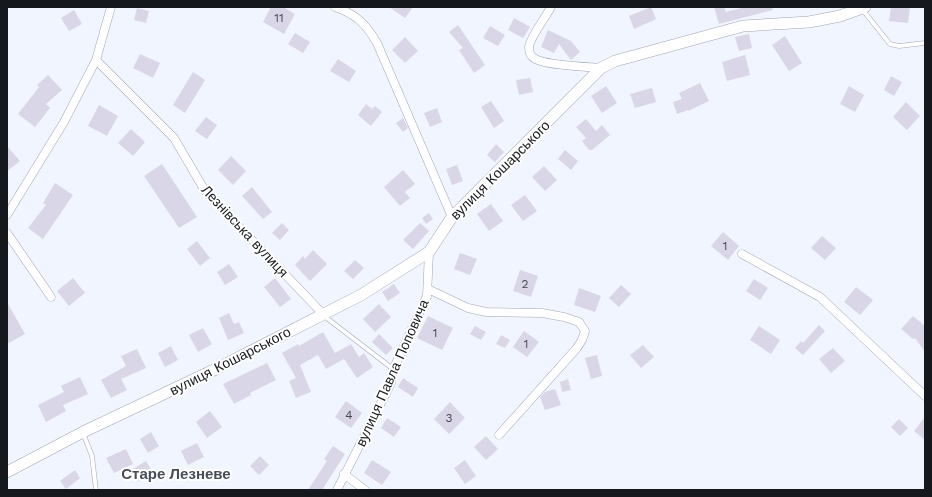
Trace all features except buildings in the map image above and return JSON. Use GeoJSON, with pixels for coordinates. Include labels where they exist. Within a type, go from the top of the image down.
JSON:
{"type":"FeatureCollection","features":[{"type":"Feature","properties":{"kind":"street"},"geometry":{"type":"LineString","coordinates":[[7,215],[64,122],[96,60],[111,7]]}},
{"type":"Feature","properties":{"kind":"street"},"geometry":{"type":"LineString","coordinates":[[335,7],[355,16],[367,27],[377,43],[452,217]]}},
{"type":"Feature","properties":{"kind":"street"},"geometry":{"type":"LineString","coordinates":[[552,7],[532,39],[529,47],[530,54],[534,59],[544,62],[601,68]]}},
{"type":"Feature","properties":{"kind":"street","name":"вулиця Кошарського"},"geometry":{"type":"LineString","coordinates":[[7,472],[83,432],[216,369],[361,295],[429,252],[452,217],[601,68],[615,61],[743,26],[809,22],[840,16],[863,8]]}},
{"type":"Feature","properties":{"kind":"street","name":"Лезнівська вулиця"},"geometry":{"type":"LineString","coordinates":[[96,60],[174,138],[205,191],[323,314]]}},
{"type":"Feature","properties":{"kind":"street"},"geometry":{"type":"LineString","coordinates":[[7,233],[51,297]]}},
{"type":"Feature","properties":{"kind":"street","name":"вулиця Павла Поповича"},"geometry":{"type":"LineString","coordinates":[[337,490],[391,383],[393,370],[427,296],[429,252]]}},
{"type":"Feature","properties":{"kind":"street"},"geometry":{"type":"LineString","coordinates":[[742,254],[820,297],[925,396]]}},
{"type":"Feature","properties":{"kind":"street"},"geometry":{"type":"LineString","coordinates":[[428,289],[468,308],[486,312],[542,313],[564,317],[579,322],[585,331],[577,348],[499,435]]}},
{"type":"Feature","properties":{"kind":"street"},"geometry":{"type":"LineString","coordinates":[[344,474],[366,490]]}},
{"type":"Feature","properties":{"kind":"lane"},"geometry":{"type":"LineString","coordinates":[[863,8],[890,44],[899,46],[925,43]]}},
{"type":"Feature","properties":{"kind":"lane","name":"Лезнівська вулиця"},"geometry":{"type":"LineString","coordinates":[[323,314],[393,370]]}},
{"type":"Feature","properties":{"kind":"lane"},"geometry":{"type":"LineString","coordinates":[[83,432],[92,456],[96,490]]}},
{"type":"Feature","properties":{"kind":"district","name":"Старе Лезневе"},"geometry":{"type":"Point","coordinates":[176,474]}}]}
